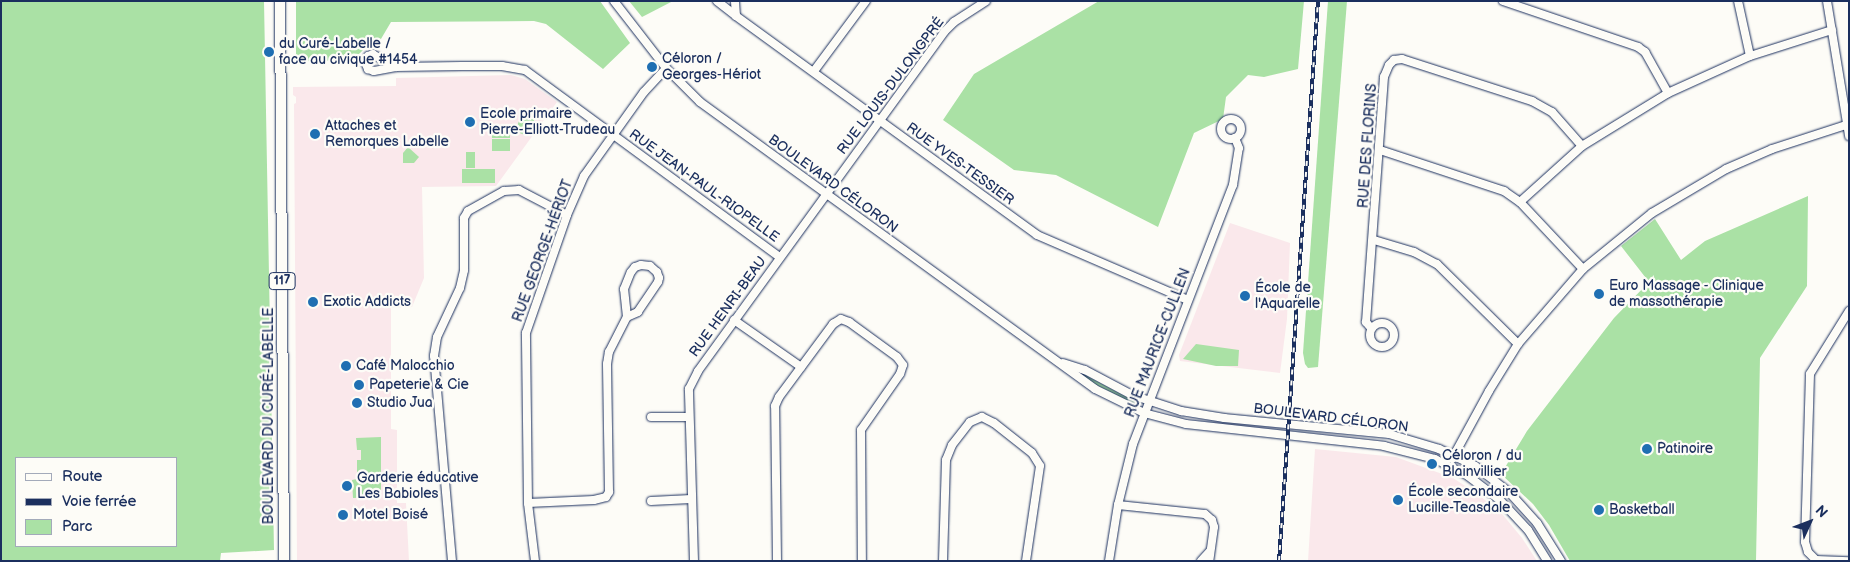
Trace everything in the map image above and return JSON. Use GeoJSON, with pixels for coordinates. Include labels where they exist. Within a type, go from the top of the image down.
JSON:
{"type":"FeatureCollection","features":[{"type":"Feature","properties":{"kind":"main road","name":"BOULEVARD DU CURÉ-LABELLE"},"geometry":{"type":"LineString","coordinates":[[280,1],[284,561]]}},
{"type":"Feature","properties":{"kind":"street","name":"BOULEVARD CÉLORON"},"geometry":{"type":"LineString","coordinates":[[614,1],[666,68],[706,106],[1061,363],[1086,384],[1144,413],[1208,428],[1392,447],[1420,454],[1449,465],[1477,481],[1506,505],[1532,535],[1547,561]]}},
{"type":"Feature","properties":{"kind":"street","name":"RUE YVES-TESSIER"},"geometry":{"type":"LineString","coordinates":[[717,1],[1036,235],[1188,300]]}},
{"type":"Feature","properties":{"kind":"street"},"geometry":{"type":"LineString","coordinates":[[735,1],[736,16]]}},
{"type":"Feature","properties":{"kind":"street"},"geometry":{"type":"LineString","coordinates":[[814,71],[866,1]]}},
{"type":"Feature","properties":{"kind":"street","name":"RUE LOUIS-DULONGPRÉ"},"geometry":{"type":"LineString","coordinates":[[826,194],[944,32],[954,22],[986,1]]}},
{"type":"Feature","properties":{"kind":"street"},"geometry":{"type":"LineString","coordinates":[[1503,1],[1638,47],[1646,52],[1668,93]]}},
{"type":"Feature","properties":{"kind":"street"},"geometry":{"type":"LineString","coordinates":[[1738,1],[1750,56]]}},
{"type":"Feature","properties":{"kind":"street"},"geometry":{"type":"LineString","coordinates":[[1827,1],[1849,136]]}},
{"type":"Feature","properties":{"kind":"street"},"geometry":{"type":"LineString","coordinates":[[1520,202],[1582,146],[1668,93],[1750,56],[1832,30]]}},
{"type":"Feature","properties":{"kind":"street","name":"RUE DES FLORINS"},"geometry":{"type":"LineString","coordinates":[[1371,328],[1366,322],[1374,240],[1384,77],[1388,65],[1394,60],[1402,59],[1532,101],[1552,112],[1582,146]]}},
{"type":"Feature","properties":{"kind":"street","name":"RUE JEAN-PAUL-RIOPELLE"},"geometry":{"type":"LineString","coordinates":[[396,67],[502,66],[522,68],[780,257]]}},
{"type":"Feature","properties":{"kind":"street","name":"RUE GEORGE-HÉRIOT"},"geometry":{"type":"LineString","coordinates":[[535,561],[528,503],[526,332],[566,215],[584,176],[655,77],[666,68]]}},
{"type":"Feature","properties":{"kind":"street"},"geometry":{"type":"LineString","coordinates":[[1449,465],[1518,344],[1583,269],[1652,213],[1726,169],[1772,149],[1848,124]]}},
{"type":"Feature","properties":{"kind":"street","name":"RUE MAURICE-CULLEN"},"geometry":{"type":"LineString","coordinates":[[1109,561],[1118,505],[1128,460],[1148,401],[1233,185],[1239,148],[1235,138]]}},
{"type":"Feature","properties":{"kind":"street"},"geometry":{"type":"LineString","coordinates":[[1380,150],[1504,191],[1520,202],[1583,269]]}},
{"type":"Feature","properties":{"kind":"street"},"geometry":{"type":"LineString","coordinates":[[452,561],[434,356],[438,337],[460,288],[464,270],[464,218],[468,211],[504,191],[519,190],[566,215]]}},
{"type":"Feature","properties":{"kind":"street","name":"RUE HENRI-BEAU"},"geometry":{"type":"LineString","coordinates":[[694,561],[689,389],[698,371],[826,194]]}},
{"type":"Feature","properties":{"kind":"street"},"geometry":{"type":"LineString","coordinates":[[1374,240],[1414,252],[1437,264],[1518,344]]}},
{"type":"Feature","properties":{"kind":"street"},"geometry":{"type":"LineString","coordinates":[[528,503],[606,498],[609,492],[607,364],[609,352],[627,318],[638,312],[660,278],[657,272],[650,266],[641,265],[635,267],[624,289],[627,318]]}},
{"type":"Feature","properties":{"kind":"street"},"geometry":{"type":"LineString","coordinates":[[1849,311],[1810,374],[1805,542],[1808,552],[1816,560],[1849,561]]}},
{"type":"Feature","properties":{"kind":"street"},"geometry":{"type":"LineString","coordinates":[[777,561],[775,406],[779,397],[833,324],[841,319],[849,322],[897,357],[903,365],[900,374],[861,430],[862,561]]}},
{"type":"Feature","properties":{"kind":"street"},"geometry":{"type":"LineString","coordinates":[[734,320],[801,367]]}},
{"type":"Feature","properties":{"kind":"street","name":"BOULEVARD CÉLORON"},"geometry":{"type":"LineString","coordinates":[[1061,363],[1085,370],[1118,389],[1148,401],[1206,416],[1395,435],[1454,455],[1489,476],[1516,498],[1541,529],[1561,561]]}},
{"type":"Feature","properties":{"kind":"street"},"geometry":{"type":"LineString","coordinates":[[651,417],[689,417]]}},
{"type":"Feature","properties":{"kind":"street"},"geometry":{"type":"LineString","coordinates":[[943,561],[946,460],[952,444],[970,422],[982,417],[1032,453],[1040,466],[1026,561]]}},
{"type":"Feature","properties":{"kind":"street"},"geometry":{"type":"LineString","coordinates":[[651,501],[691,499]]}},
{"type":"Feature","properties":{"kind":"street"},"geometry":{"type":"LineString","coordinates":[[1118,505],[1205,514],[1212,520],[1214,527],[1209,561]]}},
{"type":"Feature","properties":{"kind":"street"},"geometry":{"type":"LineString","coordinates":[[1201,561],[1210,551]]}},
{"type":"Feature","properties":{"kind":"shaded area"},"geometry":{"type":"Polygon","coordinates":[[[511,75],[525,79],[557,102],[496,186],[422,187],[424,278],[412,307],[391,308],[391,429],[397,430],[397,503],[406,503],[409,561],[297,561],[294,104],[296,103],[296,97],[293,95],[293,87],[396,86],[396,78],[511,75]]]}},
{"type":"Feature","properties":{"kind":"shaded area","name":"École de l'Aquarelle"},"geometry":{"type":"Polygon","coordinates":[[[1230,223],[1290,243],[1287,319],[1280,373],[1180,361],[1179,355],[1230,223]]]}},
{"type":"Feature","properties":{"kind":"shaded area","name":"École secondaire Lucille-Teasdale"},"geometry":{"type":"Polygon","coordinates":[[[1315,449],[1396,457],[1453,478],[1479,495],[1503,515],[1522,538],[1537,561],[1308,561],[1315,449]]]}},
{"type":"Feature","properties":{"kind":"green space"},"geometry":{"type":"Polygon","coordinates":[[[1,1],[264,1],[274,550],[221,553],[220,561],[1,561],[1,1]]]}},
{"type":"Feature","properties":{"kind":"green space"},"geometry":{"type":"Polygon","coordinates":[[[296,1],[600,1],[630,43],[603,69],[546,24],[534,21],[391,22],[378,44],[366,47],[357,56],[313,63],[296,56],[296,1]]]}},
{"type":"Feature","properties":{"kind":"green space"},"geometry":{"type":"Polygon","coordinates":[[[629,1],[673,1],[642,17],[629,1]]]}},
{"type":"Feature","properties":{"kind":"green space"},"geometry":{"type":"Polygon","coordinates":[[[1099,1],[1304,1],[1298,69],[1264,77],[1248,75],[1226,97],[1223,119],[1194,133],[1158,227],[1056,175],[1014,170],[943,120],[974,74],[1099,1]]]}},
{"type":"Feature","properties":{"kind":"green space"},"geometry":{"type":"Polygon","coordinates":[[[1328,1],[1347,1],[1318,367],[1308,368],[1305,364],[1303,353],[1328,1]]]}},
{"type":"Feature","properties":{"kind":"green space"},"geometry":{"type":"Polygon","coordinates":[[[524,108],[537,113],[528,136],[515,131],[524,108]]]}},
{"type":"Feature","properties":{"kind":"green space"},"geometry":{"type":"Polygon","coordinates":[[[492,125],[510,125],[510,138],[492,138],[492,125]]]}},
{"type":"Feature","properties":{"kind":"green space"},"geometry":{"type":"Polygon","coordinates":[[[492,139],[510,139],[510,151],[492,151],[492,139]]]}},
{"type":"Feature","properties":{"kind":"green space"},"geometry":{"type":"Polygon","coordinates":[[[408,147],[419,157],[414,163],[403,163],[403,153],[408,147]]]}},
{"type":"Feature","properties":{"kind":"green space"},"geometry":{"type":"Polygon","coordinates":[[[466,152],[475,152],[475,168],[466,168],[466,152]]]}},
{"type":"Feature","properties":{"kind":"green space"},"geometry":{"type":"Polygon","coordinates":[[[462,169],[495,169],[495,183],[462,183],[462,169]]]}},
{"type":"Feature","properties":{"kind":"green space"},"geometry":{"type":"Polygon","coordinates":[[[1808,196],[1807,286],[1760,358],[1756,561],[1570,561],[1549,525],[1533,504],[1501,474],[1527,431],[1614,318],[1649,282],[1621,246],[1655,219],[1681,260],[1705,241],[1808,196]]]}},
{"type":"Feature","properties":{"kind":"green space"},"geometry":{"type":"Polygon","coordinates":[[[1196,344],[1239,350],[1238,366],[1216,366],[1183,359],[1196,344]]]}},
{"type":"Feature","properties":{"kind":"green space"},"geometry":{"type":"Polygon","coordinates":[[[1083,374],[1136,402],[1135,404],[1090,382],[1081,376],[1083,374]]]}},
{"type":"Feature","properties":{"kind":"green space"},"geometry":{"type":"Polygon","coordinates":[[[381,437],[381,497],[353,498],[352,480],[357,479],[357,460],[361,460],[361,450],[357,450],[356,438],[381,437]]]}},
{"type":"Feature","properties":{"kind":"railway"},"geometry":{"type":"LineString","coordinates":[[1279,561],[1318,1]]}},
{"type":"Feature","properties":{"kind":"place","name":"du Curé-Labelle / face au civique #1454"},"geometry":{"type":"Point","coordinates":[269,52]}},
{"type":"Feature","properties":{"kind":"place","name":"Céloron / Georges-Hériot"},"geometry":{"type":"Point","coordinates":[652,67]}},
{"type":"Feature","properties":{"kind":"place","name":"Ecole primaire Pierre-Elliott-Trudeau"},"geometry":{"type":"Point","coordinates":[470,122]}},
{"type":"Feature","properties":{"kind":"place","name":"Attaches et Remorques Labelle"},"geometry":{"type":"Point","coordinates":[315,134]}},
{"type":"Feature","properties":{"kind":"place","name":"Euro Massage - Clinique de massothérapie"},"geometry":{"type":"Point","coordinates":[1599,294]}},
{"type":"Feature","properties":{"kind":"place","name":"École de l'Aquarelle"},"geometry":{"type":"Point","coordinates":[1245,296]}},
{"type":"Feature","properties":{"kind":"place","name":"Exotic Addicts"},"geometry":{"type":"Point","coordinates":[313,302]}},
{"type":"Feature","properties":{"kind":"place","name":"Café Malocchio"},"geometry":{"type":"Point","coordinates":[346,366]}},
{"type":"Feature","properties":{"kind":"place","name":"Papeterie & Cie"},"geometry":{"type":"Point","coordinates":[359,385]}},
{"type":"Feature","properties":{"kind":"place","name":"Studio Jua"},"geometry":{"type":"Point","coordinates":[357,403]}},
{"type":"Feature","properties":{"kind":"place","name":"Patinoire"},"geometry":{"type":"Point","coordinates":[1647,449]}},
{"type":"Feature","properties":{"kind":"place","name":"Céloron / du Blainvillier"},"geometry":{"type":"Point","coordinates":[1432,464]}},
{"type":"Feature","properties":{"kind":"place","name":"Garderie éducative Les Babioles"},"geometry":{"type":"Point","coordinates":[347,486]}},
{"type":"Feature","properties":{"kind":"place","name":"École secondaire Lucille-Teasdale"},"geometry":{"type":"Point","coordinates":[1398,500]}},
{"type":"Feature","properties":{"kind":"place","name":"Basketball"},"geometry":{"type":"Point","coordinates":[1599,510]}},
{"type":"Feature","properties":{"kind":"place","name":"Motel Boisé"},"geometry":{"type":"Point","coordinates":[343,515]}}]}
